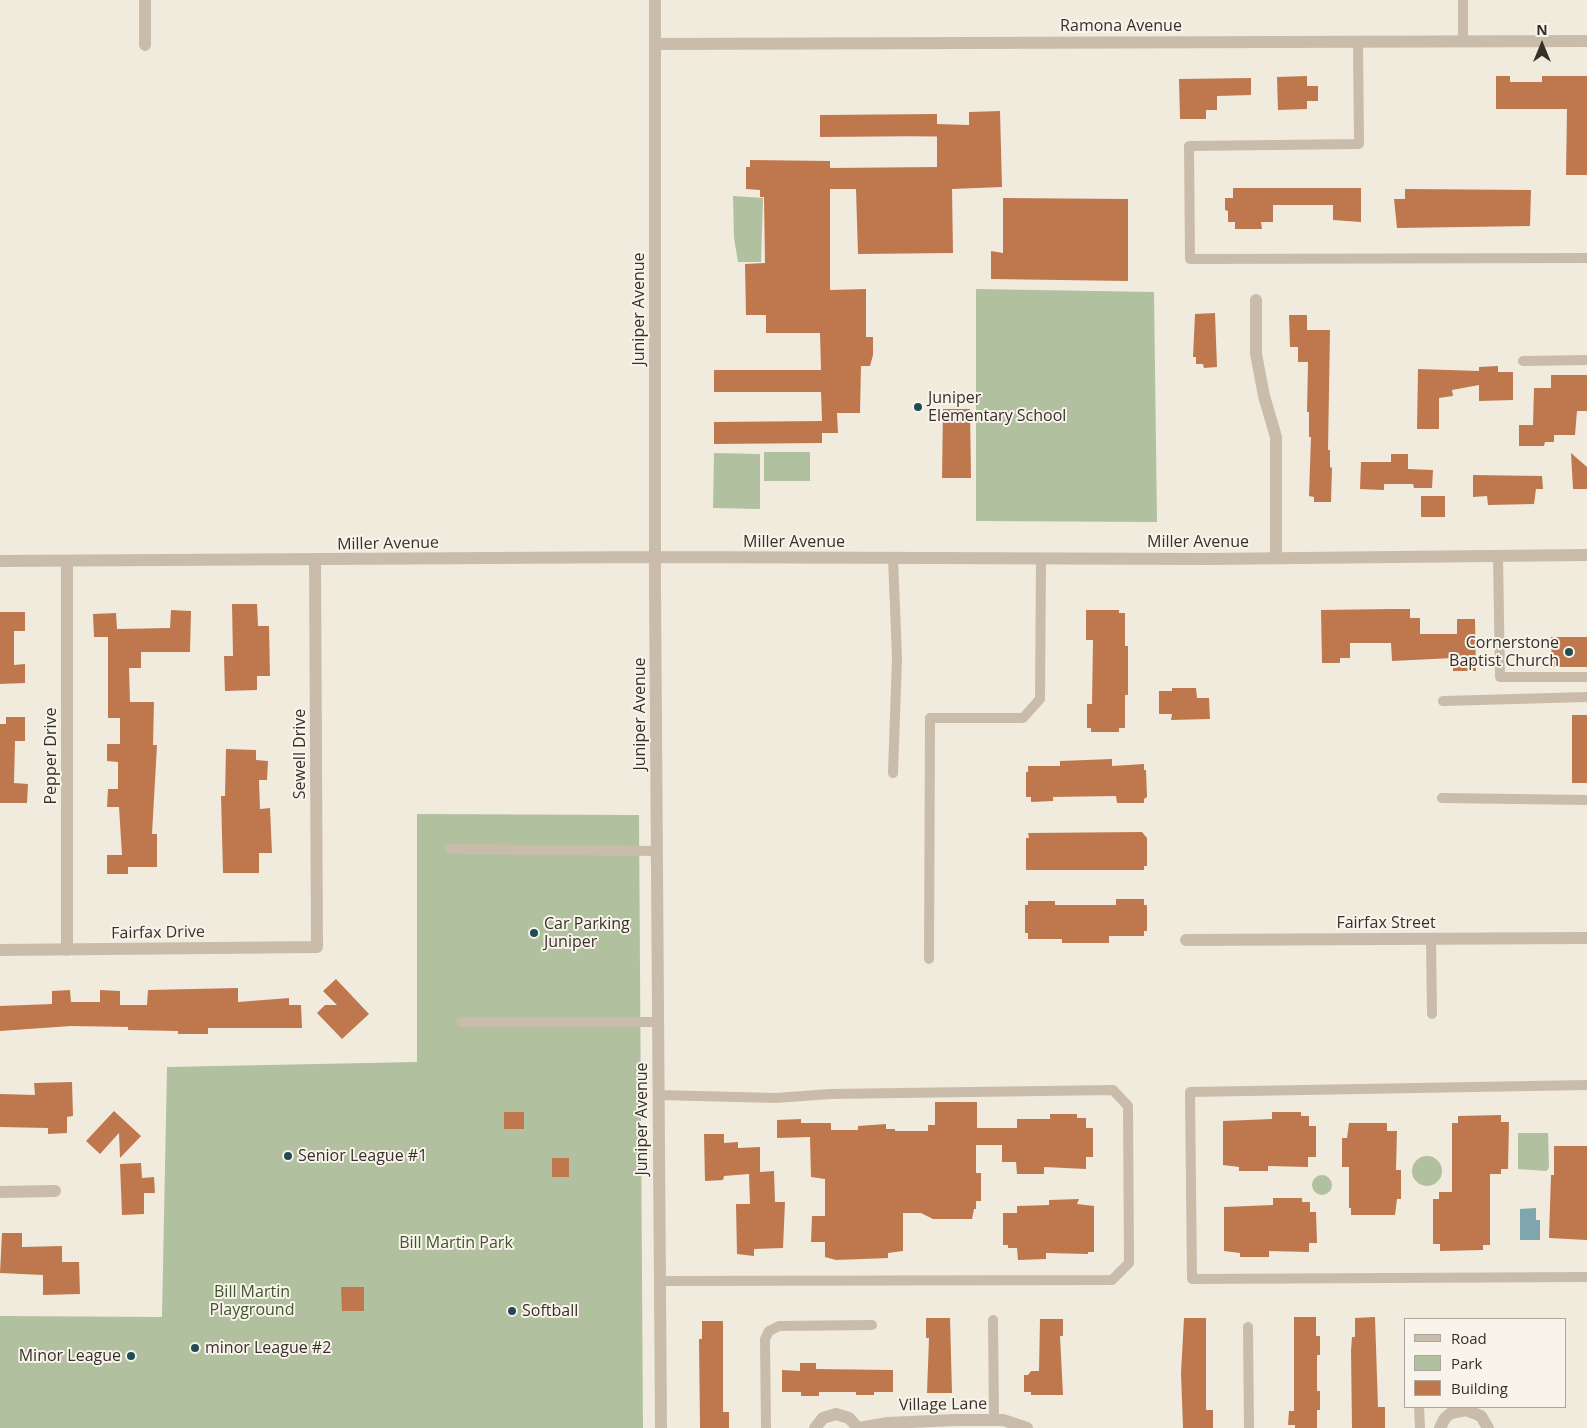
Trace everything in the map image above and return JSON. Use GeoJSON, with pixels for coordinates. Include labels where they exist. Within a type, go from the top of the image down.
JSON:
{"type":"FeatureCollection","features":[{"type":"Feature","properties":{"kind":"street"},"geometry":{"type":"LineString","coordinates":[[145,45],[146,0]]}},
{"type":"Feature","properties":{"kind":"street","name":"Juniper Avenue"},"geometry":{"type":"LineString","coordinates":[[655,0],[655,557],[661,1428]]}},
{"type":"Feature","properties":{"kind":"street","name":"Ramona Avenue"},"geometry":{"type":"LineString","coordinates":[[656,44],[1587,41]]}},
{"type":"Feature","properties":{"kind":"street"},"geometry":{"type":"LineString","coordinates":[[1256,300],[1256,354],[1264,396],[1276,437],[1276,558]]}},
{"type":"Feature","properties":{"kind":"street","name":"Miller Avenue"},"geometry":{"type":"LineString","coordinates":[[0,562],[655,557],[1276,558],[1587,555]]}},
{"type":"Feature","properties":{"kind":"street","name":"Pepper Drive"},"geometry":{"type":"LineString","coordinates":[[67,950],[68,561]]}},
{"type":"Feature","properties":{"kind":"street","name":"Sewell Drive"},"geometry":{"type":"LineString","coordinates":[[315,561],[317,947]]}},
{"type":"Feature","properties":{"kind":"street","name":"Fairfax Street"},"geometry":{"type":"LineString","coordinates":[[1186,940],[1587,938]]}},
{"type":"Feature","properties":{"kind":"street","name":"Fairfax Drive"},"geometry":{"type":"LineString","coordinates":[[0,950],[317,947]]}},
{"type":"Feature","properties":{"kind":"street"},"geometry":{"type":"LineString","coordinates":[[0,1192],[55,1191]]}},
{"type":"Feature","properties":{"kind":"street"},"geometry":{"type":"LineString","coordinates":[[1440,1428],[1445,1418],[1451,1413],[1466,1410],[1481,1416],[1488,1428]]}},
{"type":"Feature","properties":{"kind":"street"},"geometry":{"type":"LineString","coordinates":[[815,1428],[823,1418],[836,1414],[849,1418],[858,1428]]}},
{"type":"Feature","properties":{"kind":"street","name":"Village Lane"},"geometry":{"type":"LineString","coordinates":[[858,1428],[888,1422],[956,1424],[1003,1420],[1027,1428]]}},
{"type":"Feature","properties":{"kind":"lane"},"geometry":{"type":"LineString","coordinates":[[1463,0],[1463,42]]}},
{"type":"Feature","properties":{"kind":"lane"},"geometry":{"type":"LineString","coordinates":[[1358,42],[1359,144],[1189,146],[1190,259],[1587,258]]}},
{"type":"Feature","properties":{"kind":"lane"},"geometry":{"type":"LineString","coordinates":[[1523,361],[1587,360]]}},
{"type":"Feature","properties":{"kind":"lane"},"geometry":{"type":"LineString","coordinates":[[1498,556],[1500,677],[1587,678]]}},
{"type":"Feature","properties":{"kind":"lane"},"geometry":{"type":"LineString","coordinates":[[893,558],[897,658],[893,772]]}},
{"type":"Feature","properties":{"kind":"lane"},"geometry":{"type":"LineString","coordinates":[[929,959],[930,718],[1023,718],[1040,699],[1041,558]]}},
{"type":"Feature","properties":{"kind":"lane"},"geometry":{"type":"LineString","coordinates":[[1443,701],[1587,697]]}},
{"type":"Feature","properties":{"kind":"lane"},"geometry":{"type":"LineString","coordinates":[[1442,798],[1587,800]]}},
{"type":"Feature","properties":{"kind":"lane"},"geometry":{"type":"LineString","coordinates":[[450,849],[657,851]]}},
{"type":"Feature","properties":{"kind":"lane"},"geometry":{"type":"LineString","coordinates":[[1431,939],[1432,1014]]}},
{"type":"Feature","properties":{"kind":"lane"},"geometry":{"type":"LineString","coordinates":[[461,1022],[658,1022]]}},
{"type":"Feature","properties":{"kind":"lane"},"geometry":{"type":"LineString","coordinates":[[1587,1085],[1190,1092],[1192,1278],[1587,1277]]}},
{"type":"Feature","properties":{"kind":"lane"},"geometry":{"type":"LineString","coordinates":[[658,1095],[776,1098],[839,1094],[1113,1090],[1128,1106],[1129,1263],[1112,1280],[660,1281]]}},
{"type":"Feature","properties":{"kind":"lane"},"geometry":{"type":"LineString","coordinates":[[993,1320],[994,1420]]}},
{"type":"Feature","properties":{"kind":"lane"},"geometry":{"type":"LineString","coordinates":[[766,1428],[765,1340],[769,1331],[779,1326],[872,1325]]}},
{"type":"Feature","properties":{"kind":"lane"},"geometry":{"type":"LineString","coordinates":[[1248,1327],[1249,1428]]}},
{"type":"Feature","properties":{"kind":"lane"},"geometry":{"type":"LineString","coordinates":[[1419,1408],[1420,1428]]}},
{"type":"Feature","properties":{"kind":"green space"},"geometry":{"type":"Polygon","coordinates":[[[733,196],[763,198],[761,262],[738,262],[734,238],[733,196]]]}},
{"type":"Feature","properties":{"kind":"green space"},"geometry":{"type":"Polygon","coordinates":[[[976,289],[1154,292],[1157,522],[976,521],[976,289]]]}},
{"type":"Feature","properties":{"kind":"green space"},"geometry":{"type":"Polygon","coordinates":[[[764,452],[810,452],[810,481],[764,481],[764,452]]]}},
{"type":"Feature","properties":{"kind":"green space"},"geometry":{"type":"Polygon","coordinates":[[[714,453],[760,454],[760,509],[713,508],[714,453]]]}},
{"type":"Feature","properties":{"kind":"green space","name":"Bill Martin Park"},"geometry":{"type":"Polygon","coordinates":[[[417,814],[639,815],[643,1428],[0,1428],[0,1316],[162,1317],[167,1067],[417,1062],[417,814]]]}},
{"type":"Feature","properties":{"kind":"green space"},"geometry":{"type":"Polygon","coordinates":[[[1518,1133],[1548,1133],[1549,1168],[1546,1171],[1518,1169],[1518,1133]]]}},
{"type":"Feature","properties":{"kind":"green space"},"geometry":{"type":"Polygon","coordinates":[[[1427,1156],[1438,1160],[1442,1171],[1438,1182],[1427,1186],[1416,1182],[1412,1171],[1416,1160],[1427,1156]]]}},
{"type":"Feature","properties":{"kind":"green space"},"geometry":{"type":"Polygon","coordinates":[[[1322,1175],[1329,1178],[1332,1185],[1329,1192],[1322,1195],[1315,1192],[1312,1185],[1315,1178],[1322,1175]]]}},
{"type":"Feature","properties":{"kind":"water"},"geometry":{"type":"Polygon","coordinates":[[[1536,1208],[1536,1220],[1540,1220],[1540,1240],[1520,1240],[1520,1209],[1536,1208]]]}},
{"type":"Feature","properties":{"kind":"building"},"geometry":{"type":"Polygon","coordinates":[[[1307,76],[1307,86],[1318,86],[1318,101],[1307,101],[1307,109],[1278,110],[1277,77],[1307,76]]]}},
{"type":"Feature","properties":{"kind":"building"},"geometry":{"type":"Polygon","coordinates":[[[1496,76],[1510,76],[1510,82],[1542,82],[1542,76],[1587,76],[1587,175],[1566,175],[1567,109],[1496,109],[1496,76]]]}},
{"type":"Feature","properties":{"kind":"building"},"geometry":{"type":"Polygon","coordinates":[[[1251,78],[1251,95],[1217,96],[1217,110],[1206,110],[1206,119],[1180,119],[1179,79],[1251,78]]]}},
{"type":"Feature","properties":{"kind":"building"},"geometry":{"type":"Polygon","coordinates":[[[1000,111],[1002,187],[952,189],[953,253],[858,254],[856,189],[830,189],[830,290],[866,289],[866,337],[873,337],[873,355],[870,366],[861,366],[860,413],[837,413],[838,433],[822,433],[822,443],[714,444],[714,422],[822,421],[821,392],[714,392],[714,370],[821,370],[820,333],[766,333],[766,315],[746,315],[745,264],[765,263],[764,197],[760,197],[760,190],[746,189],[746,167],[750,167],[750,160],[830,161],[830,168],[937,167],[937,124],[969,125],[969,112],[1000,111]]]}},
{"type":"Feature","properties":{"kind":"building"},"geometry":{"type":"Polygon","coordinates":[[[937,114],[937,136],[820,137],[820,115],[937,114]]]}},
{"type":"Feature","properties":{"kind":"building"},"geometry":{"type":"Polygon","coordinates":[[[1233,188],[1361,188],[1361,222],[1333,220],[1333,205],[1273,205],[1273,222],[1261,222],[1262,229],[1235,229],[1235,222],[1228,222],[1228,211],[1225,210],[1225,198],[1233,198],[1233,188]]]}},
{"type":"Feature","properties":{"kind":"building"},"geometry":{"type":"Polygon","coordinates":[[[1405,189],[1531,190],[1530,226],[1397,228],[1394,199],[1405,199],[1405,189]]]}},
{"type":"Feature","properties":{"kind":"building"},"geometry":{"type":"Polygon","coordinates":[[[1003,198],[1128,199],[1128,281],[991,279],[991,251],[1003,253],[1003,198]]]}},
{"type":"Feature","properties":{"kind":"building"},"geometry":{"type":"Polygon","coordinates":[[[1215,313],[1217,367],[1204,368],[1203,364],[1196,364],[1196,357],[1193,357],[1195,314],[1215,313]]]}},
{"type":"Feature","properties":{"kind":"building"},"geometry":{"type":"Polygon","coordinates":[[[1289,315],[1307,315],[1307,330],[1330,330],[1328,450],[1330,450],[1330,467],[1332,468],[1331,502],[1314,502],[1314,497],[1309,496],[1311,437],[1309,437],[1309,412],[1307,412],[1308,362],[1298,362],[1298,347],[1290,347],[1289,315]]]}},
{"type":"Feature","properties":{"kind":"building"},"geometry":{"type":"Polygon","coordinates":[[[1498,366],[1498,372],[1513,372],[1513,400],[1479,401],[1479,385],[1452,390],[1453,396],[1439,398],[1439,429],[1417,429],[1418,369],[1479,371],[1479,367],[1498,366]]]}},
{"type":"Feature","properties":{"kind":"building"},"geometry":{"type":"Polygon","coordinates":[[[1551,375],[1587,375],[1587,411],[1577,411],[1575,435],[1554,435],[1554,442],[1545,442],[1544,446],[1519,446],[1519,425],[1533,425],[1534,388],[1551,388],[1551,375]]]}},
{"type":"Feature","properties":{"kind":"building"},"geometry":{"type":"Polygon","coordinates":[[[943,409],[970,409],[971,478],[942,478],[943,409]]]}},
{"type":"Feature","properties":{"kind":"building"},"geometry":{"type":"Polygon","coordinates":[[[1571,453],[1587,467],[1587,489],[1573,489],[1571,453]]]}},
{"type":"Feature","properties":{"kind":"building"},"geometry":{"type":"Polygon","coordinates":[[[1391,454],[1408,454],[1408,469],[1433,470],[1432,488],[1414,488],[1413,484],[1384,484],[1384,490],[1360,489],[1361,462],[1391,462],[1391,454]]]}},
{"type":"Feature","properties":{"kind":"building"},"geometry":{"type":"Polygon","coordinates":[[[1473,475],[1542,476],[1543,489],[1536,489],[1534,504],[1488,505],[1487,496],[1473,497],[1473,475]]]}},
{"type":"Feature","properties":{"kind":"building"},"geometry":{"type":"Polygon","coordinates":[[[1421,496],[1445,496],[1445,517],[1421,517],[1421,496]]]}},
{"type":"Feature","properties":{"kind":"building"},"geometry":{"type":"Polygon","coordinates":[[[232,604],[257,604],[258,626],[269,626],[270,676],[257,676],[257,690],[225,691],[224,656],[233,656],[232,604]]]}},
{"type":"Feature","properties":{"kind":"building"},"geometry":{"type":"Polygon","coordinates":[[[1410,609],[1410,618],[1420,618],[1420,634],[1457,634],[1457,619],[1475,619],[1476,671],[1453,671],[1453,658],[1392,661],[1391,643],[1350,643],[1350,658],[1340,658],[1340,663],[1322,663],[1321,610],[1410,609]]]}},
{"type":"Feature","properties":{"kind":"building"},"geometry":{"type":"Polygon","coordinates":[[[171,610],[191,611],[190,652],[141,652],[141,668],[129,668],[130,702],[154,702],[153,745],[157,745],[152,834],[157,834],[157,867],[128,867],[128,874],[107,874],[107,855],[122,855],[119,807],[107,807],[108,789],[118,789],[118,762],[107,761],[107,744],[120,744],[120,718],[108,718],[108,637],[94,637],[93,614],[116,613],[117,629],[170,628],[171,610]]]}},
{"type":"Feature","properties":{"kind":"building"},"geometry":{"type":"Polygon","coordinates":[[[1086,610],[1119,610],[1119,613],[1125,613],[1125,646],[1128,646],[1128,695],[1125,695],[1125,728],[1119,728],[1119,732],[1091,732],[1091,728],[1087,728],[1087,704],[1092,704],[1093,640],[1086,640],[1086,610]]]}},
{"type":"Feature","properties":{"kind":"building"},"geometry":{"type":"Polygon","coordinates":[[[0,612],[25,612],[25,631],[14,631],[14,665],[25,664],[25,683],[0,684],[0,612]]]}},
{"type":"Feature","properties":{"kind":"building","name":"Cornerstone Baptist Church"},"geometry":{"type":"Polygon","coordinates":[[[1551,637],[1587,637],[1587,667],[1552,667],[1551,637]]]}},
{"type":"Feature","properties":{"kind":"building"},"geometry":{"type":"Polygon","coordinates":[[[1172,688],[1196,688],[1197,698],[1209,698],[1210,719],[1171,720],[1172,714],[1159,714],[1159,691],[1172,691],[1172,688]]]}},
{"type":"Feature","properties":{"kind":"building"},"geometry":{"type":"Polygon","coordinates":[[[1572,715],[1587,715],[1587,783],[1572,783],[1572,715]]]}},
{"type":"Feature","properties":{"kind":"building"},"geometry":{"type":"Polygon","coordinates":[[[6,717],[25,717],[25,741],[15,741],[14,783],[28,784],[27,803],[0,803],[0,724],[6,724],[6,717]]]}},
{"type":"Feature","properties":{"kind":"building"},"geometry":{"type":"Polygon","coordinates":[[[226,749],[256,750],[256,760],[268,761],[267,780],[259,780],[260,809],[270,808],[272,853],[259,853],[259,873],[223,873],[221,796],[225,796],[226,749]]]}},
{"type":"Feature","properties":{"kind":"building"},"geometry":{"type":"Polygon","coordinates":[[[1112,759],[1112,766],[1144,764],[1147,797],[1144,799],[1144,803],[1117,803],[1116,796],[1053,797],[1053,801],[1031,802],[1031,797],[1026,797],[1026,772],[1028,772],[1028,766],[1060,766],[1060,761],[1112,759]]]}},
{"type":"Feature","properties":{"kind":"building"},"geometry":{"type":"Polygon","coordinates":[[[1142,832],[1147,838],[1147,866],[1144,866],[1144,870],[1026,870],[1026,838],[1029,838],[1028,833],[1142,832]]]}},
{"type":"Feature","properties":{"kind":"building"},"geometry":{"type":"Polygon","coordinates":[[[1116,899],[1144,899],[1144,905],[1147,905],[1147,931],[1144,931],[1144,936],[1109,936],[1109,943],[1062,943],[1062,939],[1028,939],[1028,933],[1025,933],[1025,905],[1028,905],[1028,901],[1055,901],[1055,905],[1116,905],[1116,899]]]}},
{"type":"Feature","properties":{"kind":"building"},"geometry":{"type":"Polygon","coordinates":[[[336,979],[369,1014],[342,1039],[317,1013],[325,1005],[337,1005],[323,991],[336,979]]]}},
{"type":"Feature","properties":{"kind":"building"},"geometry":{"type":"Polygon","coordinates":[[[238,988],[238,1002],[289,998],[289,1005],[301,1005],[302,1028],[208,1028],[208,1034],[128,1030],[128,1027],[71,1026],[0,1031],[0,1006],[52,1004],[52,991],[70,990],[71,1002],[100,1002],[100,990],[120,991],[120,1005],[147,1005],[148,990],[238,988]]]}},
{"type":"Feature","properties":{"kind":"building"},"geometry":{"type":"Polygon","coordinates":[[[72,1082],[73,1116],[67,1117],[67,1133],[48,1134],[48,1128],[0,1127],[0,1094],[35,1095],[34,1083],[72,1082]]]}},
{"type":"Feature","properties":{"kind":"building"},"geometry":{"type":"Polygon","coordinates":[[[935,1102],[977,1102],[977,1128],[1017,1128],[1017,1119],[1050,1119],[1050,1114],[1077,1114],[1077,1118],[1086,1118],[1086,1128],[1093,1128],[1093,1157],[1086,1157],[1086,1169],[1044,1167],[1044,1174],[1017,1174],[1016,1162],[1002,1162],[1002,1145],[976,1145],[976,1173],[981,1173],[981,1201],[976,1201],[976,1209],[974,1209],[972,1219],[933,1219],[921,1213],[903,1213],[903,1251],[888,1253],[888,1258],[836,1260],[825,1257],[825,1242],[811,1242],[812,1216],[825,1216],[825,1179],[811,1177],[810,1137],[777,1138],[777,1120],[801,1119],[801,1123],[831,1123],[831,1130],[858,1130],[858,1126],[886,1124],[886,1129],[895,1129],[895,1131],[928,1131],[928,1125],[935,1125],[935,1102]]]}},
{"type":"Feature","properties":{"kind":"building"},"geometry":{"type":"Polygon","coordinates":[[[114,1111],[141,1136],[120,1158],[119,1133],[100,1154],[86,1141],[114,1111]]]}},
{"type":"Feature","properties":{"kind":"building"},"geometry":{"type":"Polygon","coordinates":[[[504,1112],[524,1112],[524,1129],[504,1129],[504,1112]]]}},
{"type":"Feature","properties":{"kind":"building"},"geometry":{"type":"Polygon","coordinates":[[[1272,1112],[1301,1112],[1301,1116],[1309,1116],[1309,1126],[1316,1126],[1316,1157],[1308,1157],[1308,1167],[1268,1166],[1268,1171],[1239,1171],[1239,1167],[1223,1165],[1223,1121],[1272,1119],[1272,1112]]]}},
{"type":"Feature","properties":{"kind":"building"},"geometry":{"type":"Polygon","coordinates":[[[1501,1115],[1501,1122],[1509,1122],[1508,1169],[1501,1169],[1501,1174],[1490,1174],[1490,1245],[1483,1245],[1483,1250],[1440,1251],[1440,1244],[1433,1244],[1433,1199],[1439,1199],[1439,1192],[1452,1192],[1452,1123],[1458,1123],[1458,1116],[1501,1115]]]}},
{"type":"Feature","properties":{"kind":"building"},"geometry":{"type":"Polygon","coordinates":[[[1349,1123],[1387,1123],[1387,1131],[1397,1131],[1396,1170],[1401,1170],[1401,1199],[1397,1199],[1395,1215],[1351,1215],[1351,1208],[1349,1208],[1349,1167],[1342,1167],[1342,1138],[1347,1138],[1349,1123]]]}},
{"type":"Feature","properties":{"kind":"building"},"geometry":{"type":"Polygon","coordinates":[[[704,1134],[724,1134],[724,1143],[738,1142],[738,1148],[760,1147],[760,1172],[774,1171],[775,1202],[785,1202],[783,1248],[754,1249],[754,1256],[737,1254],[736,1204],[750,1204],[749,1174],[724,1176],[723,1180],[705,1181],[704,1134]]]}},
{"type":"Feature","properties":{"kind":"building"},"geometry":{"type":"Polygon","coordinates":[[[1554,1146],[1587,1146],[1587,1240],[1549,1238],[1551,1175],[1554,1175],[1554,1146]]]}},
{"type":"Feature","properties":{"kind":"building"},"geometry":{"type":"Polygon","coordinates":[[[552,1158],[569,1158],[569,1177],[552,1177],[552,1158]]]}},
{"type":"Feature","properties":{"kind":"building"},"geometry":{"type":"Polygon","coordinates":[[[141,1163],[142,1178],[154,1177],[155,1193],[144,1193],[144,1214],[122,1215],[120,1164],[141,1163]]]}},
{"type":"Feature","properties":{"kind":"building"},"geometry":{"type":"Polygon","coordinates":[[[1273,1198],[1302,1198],[1302,1202],[1310,1202],[1310,1212],[1316,1212],[1317,1243],[1309,1243],[1309,1252],[1269,1251],[1269,1257],[1240,1257],[1240,1253],[1224,1251],[1224,1207],[1273,1205],[1273,1198]]]}},
{"type":"Feature","properties":{"kind":"building"},"geometry":{"type":"Polygon","coordinates":[[[1079,1199],[1077,1204],[1094,1206],[1094,1252],[1088,1252],[1088,1254],[1046,1253],[1046,1259],[1018,1260],[1017,1248],[1008,1248],[1008,1245],[1003,1245],[1003,1213],[1017,1213],[1017,1206],[1049,1205],[1049,1200],[1079,1199]]]}},
{"type":"Feature","properties":{"kind":"building"},"geometry":{"type":"Polygon","coordinates":[[[2,1233],[22,1233],[22,1247],[62,1246],[62,1262],[79,1262],[80,1294],[43,1295],[43,1275],[0,1273],[2,1233]]]}},
{"type":"Feature","properties":{"kind":"building"},"geometry":{"type":"Polygon","coordinates":[[[341,1287],[364,1287],[364,1311],[342,1311],[341,1287]]]}},
{"type":"Feature","properties":{"kind":"building"},"geometry":{"type":"Polygon","coordinates":[[[1294,1317],[1316,1317],[1316,1336],[1320,1336],[1320,1355],[1317,1355],[1317,1391],[1320,1391],[1320,1410],[1317,1410],[1317,1428],[1295,1428],[1295,1425],[1288,1425],[1289,1411],[1294,1411],[1294,1317]]]}},
{"type":"Feature","properties":{"kind":"building"},"geometry":{"type":"Polygon","coordinates":[[[1375,1317],[1378,1407],[1385,1407],[1385,1428],[1352,1428],[1351,1351],[1352,1337],[1355,1337],[1355,1318],[1375,1317]]]}},
{"type":"Feature","properties":{"kind":"building"},"geometry":{"type":"Polygon","coordinates":[[[926,1318],[950,1318],[952,1393],[927,1393],[929,1338],[926,1338],[926,1318]]]}},
{"type":"Feature","properties":{"kind":"building"},"geometry":{"type":"Polygon","coordinates":[[[1184,1318],[1206,1318],[1206,1410],[1213,1410],[1213,1428],[1183,1428],[1181,1373],[1184,1318]]]}},
{"type":"Feature","properties":{"kind":"building"},"geometry":{"type":"Polygon","coordinates":[[[1040,1319],[1063,1319],[1063,1336],[1060,1336],[1063,1395],[1031,1395],[1031,1392],[1024,1392],[1024,1375],[1028,1375],[1031,1371],[1039,1371],[1040,1319]]]}},
{"type":"Feature","properties":{"kind":"building"},"geometry":{"type":"Polygon","coordinates":[[[702,1321],[723,1321],[723,1412],[729,1412],[729,1428],[700,1428],[699,1339],[702,1339],[702,1321]]]}},
{"type":"Feature","properties":{"kind":"building"},"geometry":{"type":"Polygon","coordinates":[[[800,1363],[816,1363],[816,1369],[893,1370],[893,1392],[874,1392],[874,1395],[856,1395],[856,1392],[819,1392],[819,1396],[801,1396],[801,1392],[782,1392],[782,1370],[800,1371],[800,1363]]]}},
{"type":"Feature","properties":{"kind":"place","name":"Juniper Elementary School"},"geometry":{"type":"Point","coordinates":[918,407]}},
{"type":"Feature","properties":{"kind":"place","name":"Cornerstone Baptist Church"},"geometry":{"type":"Point","coordinates":[1569,652]}},
{"type":"Feature","properties":{"kind":"place","name":"Car Parking Juniper"},"geometry":{"type":"Point","coordinates":[534,933]}},
{"type":"Feature","properties":{"kind":"place","name":"Senior League #1"},"geometry":{"type":"Point","coordinates":[288,1156]}},
{"type":"Feature","properties":{"kind":"place","name":"Softball"},"geometry":{"type":"Point","coordinates":[512,1311]}},
{"type":"Feature","properties":{"kind":"place","name":"minor League #2"},"geometry":{"type":"Point","coordinates":[195,1348]}},
{"type":"Feature","properties":{"kind":"place","name":"Minor League"},"geometry":{"type":"Point","coordinates":[131,1356]}},
{"type":"Feature","properties":{"kind":"park label","name":"Bill Martin Playground"},"geometry":{"type":"Point","coordinates":[252,1301]}}]}
